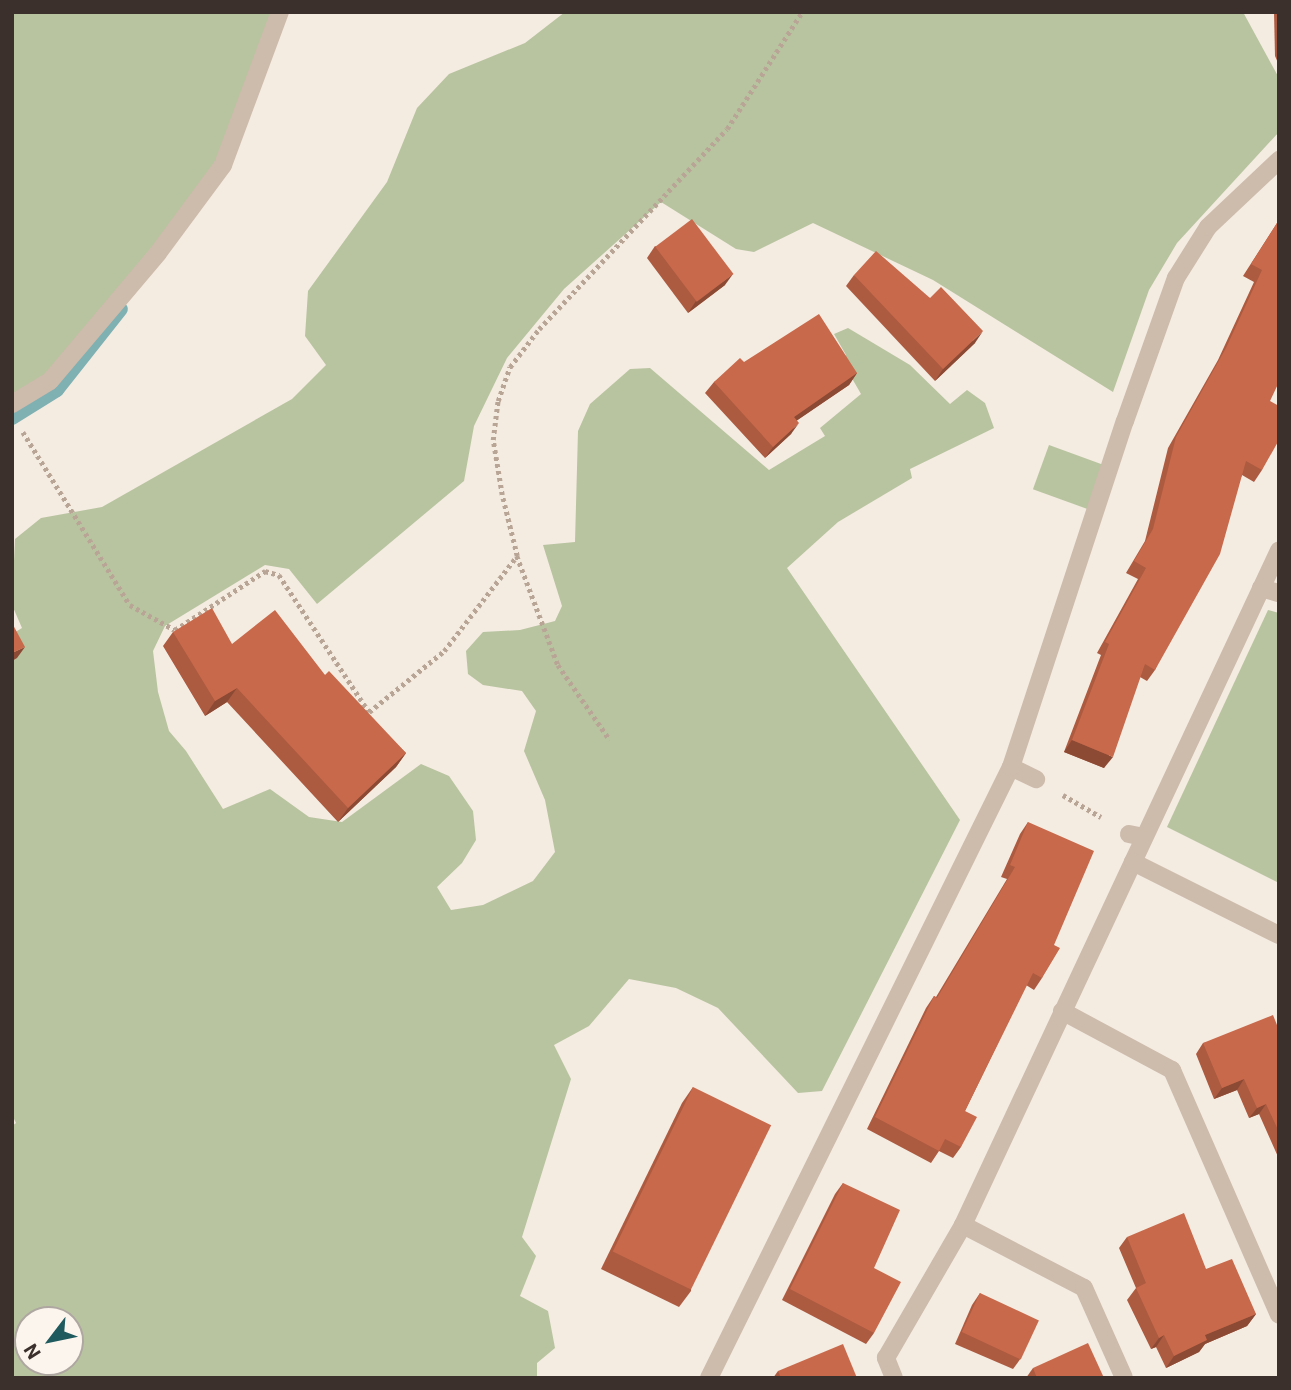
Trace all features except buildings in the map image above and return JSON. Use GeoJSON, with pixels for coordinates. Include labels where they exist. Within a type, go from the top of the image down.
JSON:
{"type":"FeatureCollection","features":[{"type":"Feature","properties":{"kind":"street"},"geometry":{"type":"LineString","coordinates":[[12,404],[50,381],[158,253],[223,165],[280,12]]}},
{"type":"Feature","properties":{"kind":"street"},"geometry":{"type":"LineString","coordinates":[[709,1378],[1012,767],[1125,421],[1176,278],[1208,227],[1279,160]]}},
{"type":"Feature","properties":{"kind":"street"},"geometry":{"type":"LineString","coordinates":[[894,1378],[886,1358],[963,1225],[1133,862],[1136,835],[1279,551]]}},
{"type":"Feature","properties":{"kind":"street"},"geometry":{"type":"LineString","coordinates":[[1261,588],[1279,593]]}},
{"type":"Feature","properties":{"kind":"street"},"geometry":{"type":"LineString","coordinates":[[1012,767],[1037,779]]}},
{"type":"Feature","properties":{"kind":"street"},"geometry":{"type":"LineString","coordinates":[[1133,862],[1279,935]]}},
{"type":"Feature","properties":{"kind":"street"},"geometry":{"type":"LineString","coordinates":[[1062,1011],[1172,1070],[1279,1315]]}},
{"type":"Feature","properties":{"kind":"street"},"geometry":{"type":"LineString","coordinates":[[963,1225],[1084,1288],[1124,1378]]}},
{"type":"Feature","properties":{"kind":"path"},"geometry":{"type":"LineString","coordinates":[[610,740],[558,665],[517,556],[502,495],[493,440],[498,401],[510,367],[539,328],[727,129],[802,12]]}},
{"type":"Feature","properties":{"kind":"path"},"geometry":{"type":"LineString","coordinates":[[29,443],[130,605],[175,630],[265,571],[279,575],[369,712],[444,651],[517,556]]}},
{"type":"Feature","properties":{"kind":"path"},"geometry":{"type":"LineString","coordinates":[[1037,779],[1136,835]]}},
{"type":"Feature","properties":{"kind":"green space"},"geometry":{"type":"Polygon","coordinates":[[[12,12],[277,12],[221,164],[45,376],[12,397],[12,12]]]}},
{"type":"Feature","properties":{"kind":"green space"},"geometry":{"type":"Polygon","coordinates":[[[565,12],[1243,12],[1279,78],[1279,132],[1177,243],[1149,290],[1113,392],[933,280],[813,223],[754,252],[736,249],[661,202],[564,289],[507,358],[474,426],[464,481],[317,604],[289,569],[265,565],[165,626],[153,651],[158,692],[169,731],[186,751],[223,809],[270,789],[309,817],[342,822],[421,764],[449,776],[473,811],[476,840],[462,863],[437,887],[451,910],[483,905],[533,881],[555,852],[545,800],[524,751],[536,711],[522,691],[483,685],[468,674],[466,651],[483,632],[520,630],[555,621],[562,606],[543,545],[575,542],[578,431],[590,404],[630,369],[650,368],[769,470],[825,436],[820,428],[861,394],[842,361],[846,355],[834,334],[848,328],[910,365],[950,404],[967,390],[985,403],[994,428],[910,469],[912,478],[838,522],[787,568],[960,820],[822,1091],[798,1093],[718,1008],[676,988],[629,979],[589,1026],[554,1045],[571,1079],[522,1237],[536,1256],[520,1296],[548,1311],[555,1348],[537,1363],[537,1378],[12,1378],[12,1126],[16,1123],[12,1115],[12,634],[22,628],[12,605],[15,539],[41,518],[102,507],[292,399],[326,365],[305,336],[308,291],[387,182],[417,108],[449,74],[525,43],[565,12]]]}},
{"type":"Feature","properties":{"kind":"green space"},"geometry":{"type":"Polygon","coordinates":[[[1049,445],[1112,468],[1096,512],[1033,489],[1049,445]]]}},
{"type":"Feature","properties":{"kind":"green space"},"geometry":{"type":"Polygon","coordinates":[[[1268,610],[1279,613],[1279,883],[1167,827],[1268,610]]]}},
{"type":"Feature","properties":{"kind":"waterway"},"geometry":{"type":"LineString","coordinates":[[12,418],[57,390],[121,309]]}}]}
